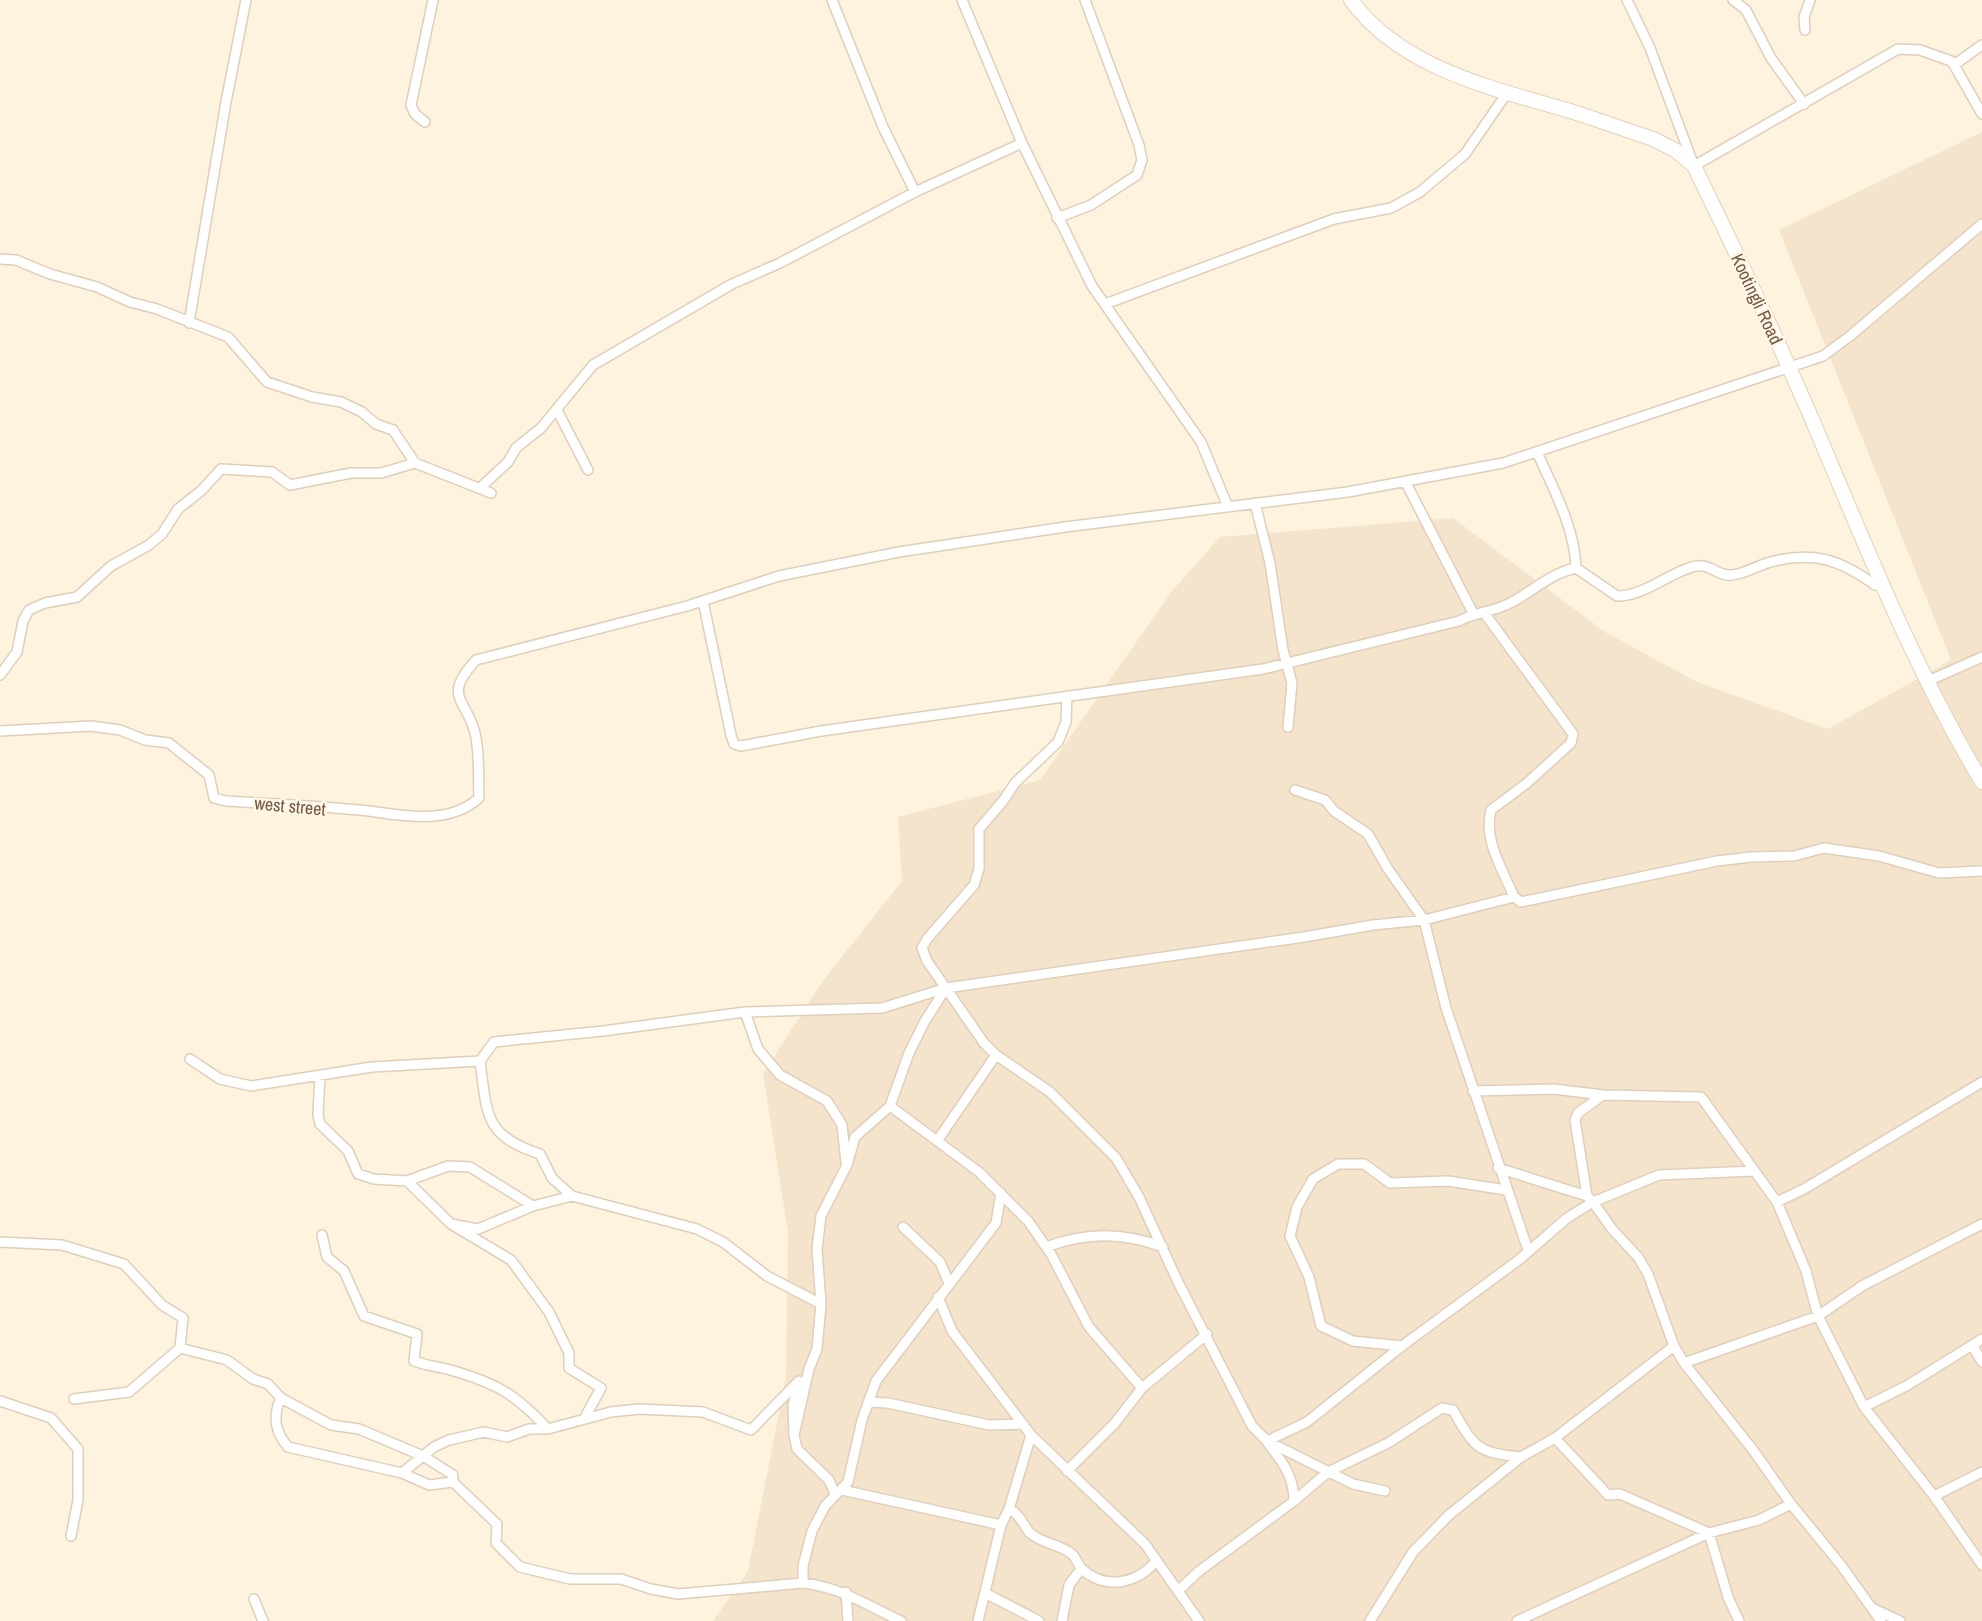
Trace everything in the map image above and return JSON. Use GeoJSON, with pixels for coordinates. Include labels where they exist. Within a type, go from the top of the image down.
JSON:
{"type":"FeatureCollection","features":[{"type":"Feature","properties":{"kind":"street"},"geometry":{"type":"LineString","coordinates":[[189,323],[228,91],[246,0]]}},
{"type":"Feature","properties":{"kind":"street"},"geometry":{"type":"LineString","coordinates":[[425,122],[415,114],[411,105],[433,0]]}},
{"type":"Feature","properties":{"kind":"street"},"geometry":{"type":"LineString","coordinates":[[832,0],[883,127],[915,192]]}},
{"type":"Feature","properties":{"kind":"street"},"geometry":{"type":"LineString","coordinates":[[962,0],[1022,143],[1092,286],[1201,442],[1228,507]]}},
{"type":"Feature","properties":{"kind":"street"},"geometry":{"type":"LineString","coordinates":[[1057,218],[1091,205],[1137,175],[1142,160],[1139,145],[1085,0]]}},
{"type":"Feature","properties":{"kind":"street","name":"Kootingli Road"},"geometry":{"type":"LineString","coordinates":[[1351,0],[1361,13],[1407,51],[1507,93],[1653,139],[1675,150],[1694,166],[1789,367],[1881,584],[1928,681],[1982,782]]}},
{"type":"Feature","properties":{"kind":"street"},"geometry":{"type":"LineString","coordinates":[[1627,0],[1650,48],[1694,166],[1898,49],[1920,50],[1951,61],[1982,114]]}},
{"type":"Feature","properties":{"kind":"street"},"geometry":{"type":"LineString","coordinates":[[1733,0],[1746,10],[1771,58],[1804,104]]}},
{"type":"Feature","properties":{"kind":"street"},"geometry":{"type":"LineString","coordinates":[[1805,30],[1804,17],[1810,0]]}},
{"type":"Feature","properties":{"kind":"street"},"geometry":{"type":"LineString","coordinates":[[1954,65],[1982,45]]}},
{"type":"Feature","properties":{"kind":"street"},"geometry":{"type":"LineString","coordinates":[[1105,304],[1334,219],[1391,208],[1420,192],[1465,154],[1507,93]]}},
{"type":"Feature","properties":{"kind":"street"},"geometry":{"type":"LineString","coordinates":[[480,488],[508,462],[516,448],[557,410],[593,365],[732,284],[780,263],[915,192],[1022,143]]}},
{"type":"Feature","properties":{"kind":"street"},"geometry":{"type":"LineString","coordinates":[[1576,568],[1557,575],[1510,603],[1485,614],[1473,613],[1459,621],[1287,664],[820,731],[741,746],[734,744],[731,735],[703,601],[779,576],[899,552],[1065,527],[1406,483],[1503,463],[1661,408],[1822,356],[1850,336],[1982,224]]}},
{"type":"Feature","properties":{"kind":"street"},"geometry":{"type":"LineString","coordinates":[[0,259],[16,260],[50,274],[97,287],[228,337],[267,381],[312,397],[341,402],[362,412],[376,424],[393,430],[415,464],[491,493]]}},
{"type":"Feature","properties":{"kind":"street"},"geometry":{"type":"LineString","coordinates":[[557,410],[588,470]]}},
{"type":"Feature","properties":{"kind":"street"},"geometry":{"type":"LineString","coordinates":[[1538,452],[1576,555],[1576,568]]}},
{"type":"Feature","properties":{"kind":"street"},"geometry":{"type":"LineString","coordinates":[[0,675],[9,667],[17,652],[23,621],[29,610],[45,603],[77,597],[111,566],[149,545],[162,534],[178,509],[202,490],[220,469],[272,472],[290,485],[351,473],[391,472],[415,464]]}},
{"type":"Feature","properties":{"kind":"street"},"geometry":{"type":"LineString","coordinates":[[1406,483],[1473,613]]}},
{"type":"Feature","properties":{"kind":"street"},"geometry":{"type":"LineString","coordinates":[[1255,503],[1270,562],[1272,588],[1292,683],[1288,727]]}},
{"type":"Feature","properties":{"kind":"street"},"geometry":{"type":"LineString","coordinates":[[1576,568],[1617,596],[1637,592],[1700,564],[1713,567],[1724,575],[1735,575],[1774,561],[1802,558],[1829,559],[1849,566],[1875,585],[1881,584]]}},
{"type":"Feature","properties":{"kind":"street","name":"west street"},"geometry":{"type":"LineString","coordinates":[[0,731],[91,726],[120,730],[145,740],[169,743],[209,775],[214,798],[226,801],[368,811],[402,818],[443,815],[470,806],[479,798],[475,733],[457,698],[462,674],[476,660],[703,601]]}},
{"type":"Feature","properties":{"kind":"street"},"geometry":{"type":"LineString","coordinates":[[1485,614],[1573,734],[1571,743],[1564,750],[1527,783],[1491,810],[1489,824],[1491,841],[1514,897],[1521,902],[1717,861],[1750,857],[1794,856],[1824,848],[1879,856],[1939,873],[1982,871]]}},
{"type":"Feature","properties":{"kind":"street"},"geometry":{"type":"LineString","coordinates":[[1928,681],[1982,657]]}},
{"type":"Feature","properties":{"kind":"street"},"geometry":{"type":"LineString","coordinates":[[1067,696],[1066,722],[1058,742],[1015,783],[1003,801],[978,829],[979,869],[974,885],[957,908],[927,939],[922,948],[927,961],[984,1043],[996,1055],[1050,1092],[1109,1150],[1127,1174],[1252,1425],[1285,1466],[1294,1484],[1294,1501]]}},
{"type":"Feature","properties":{"kind":"street"},"geometry":{"type":"LineString","coordinates":[[1296,790],[1324,800],[1334,812],[1368,834],[1388,869],[1425,920],[1446,1008],[1498,1168],[1528,1250]]}},
{"type":"Feature","properties":{"kind":"street"},"geometry":{"type":"LineString","coordinates":[[572,1197],[552,1178],[540,1155],[515,1146],[496,1132],[486,1108],[480,1061],[494,1042],[603,1031],[745,1012],[882,1008],[946,988],[1304,937],[1373,925],[1425,920],[1514,897]]}},
{"type":"Feature","properties":{"kind":"street"},"geometry":{"type":"LineString","coordinates":[[794,1435],[809,1369],[817,1349],[820,1304],[817,1250],[821,1216],[847,1165],[855,1137],[890,1106],[909,1053],[925,1021],[946,988]]}},
{"type":"Feature","properties":{"kind":"street"},"geometry":{"type":"LineString","coordinates":[[745,1012],[758,1049],[780,1075],[827,1101],[842,1125],[847,1165]]}},
{"type":"Feature","properties":{"kind":"street"},"geometry":{"type":"LineString","coordinates":[[937,1141],[996,1055]]}},
{"type":"Feature","properties":{"kind":"street"},"geometry":{"type":"LineString","coordinates":[[190,1059],[220,1079],[246,1086],[384,1066],[480,1061]]}},
{"type":"Feature","properties":{"kind":"street"},"geometry":{"type":"LineString","coordinates":[[320,1076],[318,1115],[320,1124],[348,1151],[355,1171],[362,1177],[407,1181],[448,1167],[470,1167],[533,1206]]}},
{"type":"Feature","properties":{"kind":"street"},"geometry":{"type":"LineString","coordinates":[[1777,1202],[1803,1190],[1982,1082]]}},
{"type":"Feature","properties":{"kind":"street"},"geometry":{"type":"LineString","coordinates":[[1473,1091],[1554,1089],[1603,1095],[1701,1097],[1777,1202],[1806,1271],[1818,1316],[1864,1407],[1934,1496],[1982,1565]]}},
{"type":"Feature","properties":{"kind":"street"},"geometry":{"type":"LineString","coordinates":[[1603,1095],[1578,1113],[1575,1120],[1590,1199],[1612,1229],[1638,1257],[1648,1274],[1674,1346],[1684,1363],[1753,1450],[1791,1504],[1841,1564],[1881,1621]]}},
{"type":"Feature","properties":{"kind":"street"},"geometry":{"type":"LineString","coordinates":[[890,1106],[979,1172],[1028,1221],[1046,1247],[1089,1327],[1142,1388]]}},
{"type":"Feature","properties":{"kind":"street"},"geometry":{"type":"LineString","coordinates":[[1402,1346],[1353,1341],[1321,1326],[1309,1277],[1290,1236],[1297,1207],[1313,1179],[1338,1164],[1365,1164],[1390,1183],[1448,1181],[1506,1190]]}},
{"type":"Feature","properties":{"kind":"street"},"geometry":{"type":"LineString","coordinates":[[1498,1168],[1590,1199]]}},
{"type":"Feature","properties":{"kind":"street"},"geometry":{"type":"LineString","coordinates":[[1267,1441],[1307,1422],[1402,1346],[1520,1259],[1590,1199],[1659,1175],[1754,1171]]}},
{"type":"Feature","properties":{"kind":"street"},"geometry":{"type":"LineString","coordinates":[[407,1181],[451,1224],[511,1260],[549,1312],[569,1353],[569,1368],[601,1388],[584,1419]]}},
{"type":"Feature","properties":{"kind":"street"},"geometry":{"type":"LineString","coordinates":[[803,1583],[803,1566],[812,1531],[820,1513],[848,1482],[869,1402],[881,1372],[996,1223],[1001,1192]]}},
{"type":"Feature","properties":{"kind":"street"},"geometry":{"type":"LineString","coordinates":[[451,1224],[478,1229],[533,1206],[572,1197],[697,1229],[723,1242],[767,1276],[820,1304]]}},
{"type":"Feature","properties":{"kind":"street"},"geometry":{"type":"LineString","coordinates":[[1684,1363],[1818,1316],[1862,1286],[1982,1224]]}},
{"type":"Feature","properties":{"kind":"street"},"geometry":{"type":"LineString","coordinates":[[903,1227],[940,1262],[949,1282]]}},
{"type":"Feature","properties":{"kind":"street"},"geometry":{"type":"LineString","coordinates":[[1046,1247],[1068,1239],[1104,1234],[1140,1239],[1163,1247]]}},
{"type":"Feature","properties":{"kind":"street"},"geometry":{"type":"LineString","coordinates":[[322,1235],[327,1257],[344,1271],[364,1316],[417,1334],[414,1361],[454,1371],[514,1396],[548,1429]]}},
{"type":"Feature","properties":{"kind":"street"},"geometry":{"type":"LineString","coordinates":[[0,1242],[62,1245],[124,1264],[162,1305],[183,1318],[180,1348],[129,1392],[74,1399]]}},
{"type":"Feature","properties":{"kind":"street"},"geometry":{"type":"LineString","coordinates":[[938,1297],[952,1331],[1031,1435],[1067,1472],[1145,1544],[1179,1590],[1198,1621]]}},
{"type":"Feature","properties":{"kind":"street"},"geometry":{"type":"LineString","coordinates":[[1067,1472],[1115,1423],[1142,1388],[1207,1334]]}},
{"type":"Feature","properties":{"kind":"street"},"geometry":{"type":"LineString","coordinates":[[1864,1407],[1908,1385],[1982,1339]]}},
{"type":"Feature","properties":{"kind":"street"},"geometry":{"type":"LineString","coordinates":[[1972,1345],[1982,1362]]}},
{"type":"Feature","properties":{"kind":"street"},"geometry":{"type":"LineString","coordinates":[[1370,1621],[1413,1552],[1449,1515],[1521,1457],[1555,1438],[1674,1346]]}},
{"type":"Feature","properties":{"kind":"street"},"geometry":{"type":"LineString","coordinates":[[180,1348],[227,1360],[253,1379],[268,1384],[281,1398],[332,1425],[359,1429],[423,1456],[453,1475],[453,1482],[497,1524],[496,1543],[520,1567],[570,1579],[621,1579],[651,1589],[678,1594],[803,1583],[846,1592],[901,1621]]}},
{"type":"Feature","properties":{"kind":"street"},"geometry":{"type":"LineString","coordinates":[[402,1473],[423,1456],[449,1440],[478,1433],[507,1437],[529,1429],[548,1429],[584,1419],[639,1409],[703,1412],[751,1430],[799,1381],[793,1406],[797,1449],[839,1492],[1001,1525]]}},
{"type":"Feature","properties":{"kind":"street"},"geometry":{"type":"LineString","coordinates":[[281,1398],[274,1413],[279,1437],[288,1447],[402,1473],[429,1485],[453,1482]]}},
{"type":"Feature","properties":{"kind":"street"},"geometry":{"type":"LineString","coordinates":[[0,1401],[51,1418],[78,1449],[78,1500],[71,1536]]}},
{"type":"Feature","properties":{"kind":"street"},"geometry":{"type":"LineString","coordinates":[[869,1402],[888,1403],[989,1425],[1023,1424]]}},
{"type":"Feature","properties":{"kind":"street"},"geometry":{"type":"LineString","coordinates":[[1179,1590],[1198,1572],[1294,1501],[1328,1472],[1388,1443],[1442,1408],[1454,1410],[1470,1440],[1479,1448],[1493,1454],[1521,1457]]}},
{"type":"Feature","properties":{"kind":"street"},"geometry":{"type":"LineString","coordinates":[[978,1621],[1001,1525],[1009,1509],[1031,1435]]}},
{"type":"Feature","properties":{"kind":"street"},"geometry":{"type":"LineString","coordinates":[[1555,1438],[1608,1495],[1620,1494],[1709,1533],[1736,1620]]}},
{"type":"Feature","properties":{"kind":"street"},"geometry":{"type":"LineString","coordinates":[[1267,1441],[1353,1484],[1385,1491]]}},
{"type":"Feature","properties":{"kind":"street"},"geometry":{"type":"LineString","coordinates":[[1934,1496],[1982,1472]]}},
{"type":"Feature","properties":{"kind":"street"},"geometry":{"type":"LineString","coordinates":[[1517,1621],[1709,1533],[1760,1520],[1791,1504]]}},
{"type":"Feature","properties":{"kind":"street"},"geometry":{"type":"LineString","coordinates":[[1009,1509],[1018,1514],[1029,1532],[1039,1540],[1072,1554],[1082,1569],[1100,1579],[1122,1582],[1138,1578],[1156,1561]]}},
{"type":"Feature","properties":{"kind":"street"},"geometry":{"type":"LineString","coordinates":[[1062,1621],[1069,1585],[1082,1569]]}},
{"type":"Feature","properties":{"kind":"street"},"geometry":{"type":"LineString","coordinates":[[846,1592],[848,1621]]}},
{"type":"Feature","properties":{"kind":"street"},"geometry":{"type":"LineString","coordinates":[[985,1593],[1040,1621]]}},
{"type":"Feature","properties":{"kind":"street"},"geometry":{"type":"LineString","coordinates":[[254,1599],[263,1621]]}},
{"type":"Feature","properties":{"kind":"street"},"geometry":{"type":"LineString","coordinates":[[1872,1608],[1900,1621]]}},
{"type":"Feature","properties":{"kind":"shaded area"},"geometry":{"type":"Polygon","coordinates":[[[1982,132],[1982,1621],[713,1621],[748,1571],[786,1377],[788,1233],[763,1074],[822,982],[902,881],[898,817],[1040,780],[1172,591],[1220,537],[1453,518],[1605,632],[1697,682],[1828,729],[1951,660],[1779,230],[1982,132]]]}}]}
